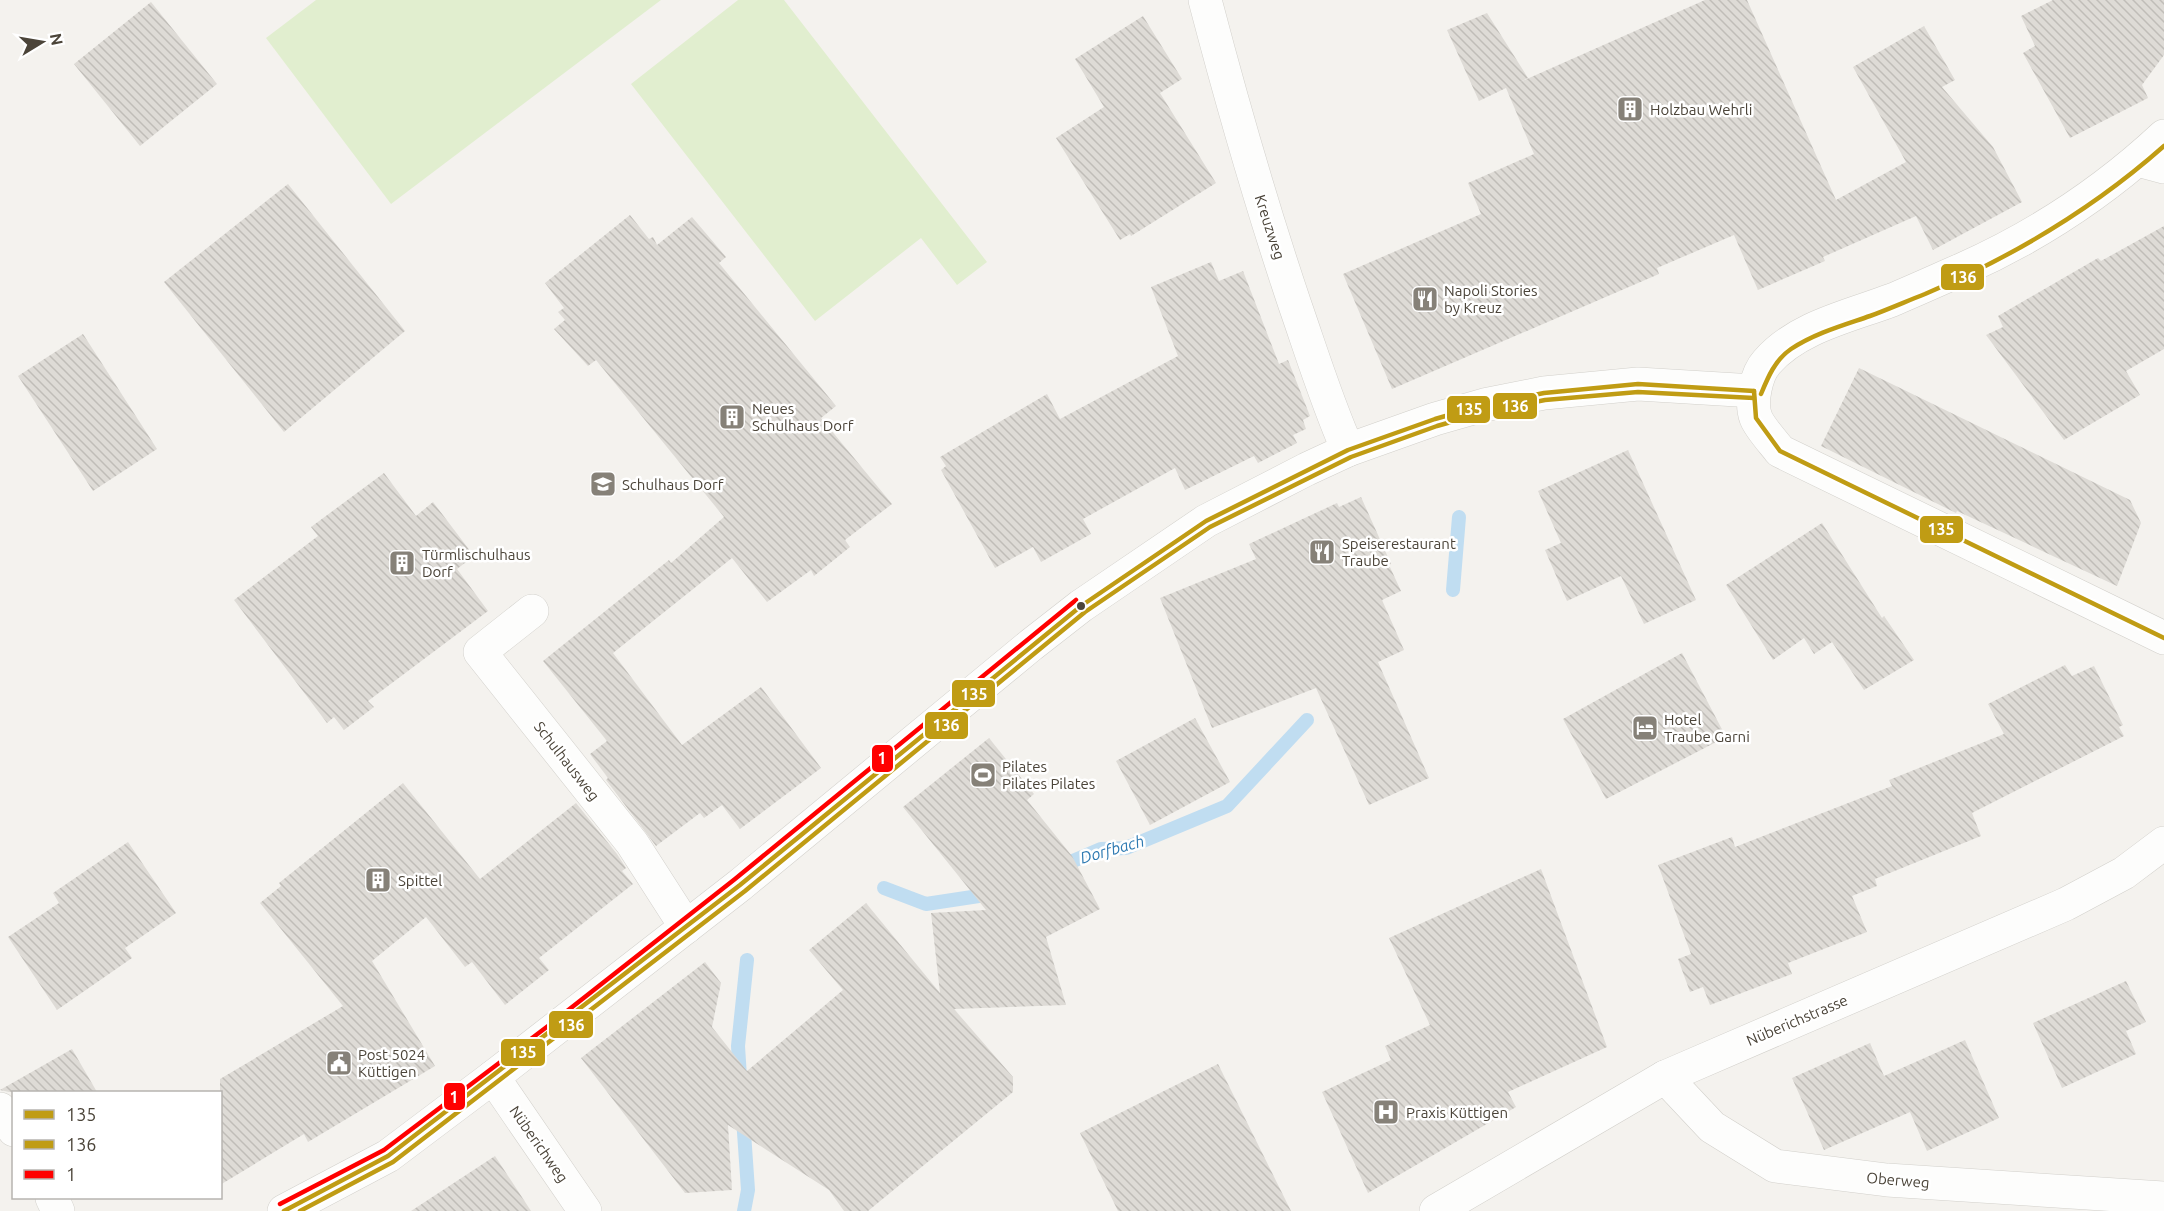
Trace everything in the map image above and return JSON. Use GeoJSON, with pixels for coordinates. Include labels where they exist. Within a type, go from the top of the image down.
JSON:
{"type":"FeatureCollection","features":[{"type":"Feature","properties":{"kind":"street","name":"Kreuzweg"},"geometry":{"type":"LineString","coordinates":[[1205,0],[1232,103],[1268,224],[1314,360],[1348,450]]}},
{"type":"Feature","properties":{"kind":"street"},"geometry":{"type":"LineString","coordinates":[[2164,136],[2151,164],[2092,195],[2020,241],[1935,281],[1822,326],[1786,343],[1765,364],[1754,391],[1756,418],[1780,452],[2164,638]]}},
{"type":"Feature","properties":{"kind":"street"},"geometry":{"type":"LineString","coordinates":[[284,1211],[388,1156],[686,927],[1082,606],[1206,521],[1348,450],[1435,419],[1484,405],[1544,393],[1638,384],[1754,391]]}},
{"type":"Feature","properties":{"kind":"street","name":"Schulhausweg"},"geometry":{"type":"LineString","coordinates":[[532,611],[480,652],[632,843],[686,927]]}},
{"type":"Feature","properties":{"kind":"street","name":"Nüberichstrasse"},"geometry":{"type":"LineString","coordinates":[[1436,1211],[1665,1077],[2066,904],[2124,873],[2164,843]]}},
{"type":"Feature","properties":{"kind":"street","name":"Nüberichweg"},"geometry":{"type":"LineString","coordinates":[[493,1077],[585,1211]]}},
{"type":"Feature","properties":{"kind":"street","name":"Oberweg"},"geometry":{"type":"LineString","coordinates":[[1665,1077],[1712,1128],[1775,1166],[1887,1180],[2164,1198]]}},
{"type":"Feature","properties":{"kind":"street"},"geometry":{"type":"LineString","coordinates":[[0,1109],[12,1127]]}},
{"type":"Feature","properties":{"kind":"green space"},"geometry":{"type":"Polygon","coordinates":[[[316,0],[661,0],[391,204],[266,38],[316,0]]]}},
{"type":"Feature","properties":{"kind":"green space"},"geometry":{"type":"Polygon","coordinates":[[[738,0],[784,0],[987,262],[957,285],[921,238],[815,321],[631,84],[738,0]]]}},
{"type":"Feature","properties":{"kind":"building"},"geometry":{"type":"Polygon","coordinates":[[[1705,0],[1747,0],[1836,200],[1906,162],[1853,67],[1924,26],[1955,80],[1942,87],[1993,147],[2022,202],[1933,250],[1916,216],[1823,257],[1825,261],[1758,290],[1734,235],[1657,268],[1659,274],[1392,389],[1343,274],[1481,214],[1468,183],[1534,154],[1506,88],[1479,101],[1447,30],[1487,13],[1528,78],[1513,85],[1705,0]]]}},
{"type":"Feature","properties":{"kind":"building"},"geometry":{"type":"Polygon","coordinates":[[[2053,0],[2164,0],[2164,55],[2142,85],[2148,98],[2070,138],[2023,53],[2035,46],[2021,16],[2053,0]]]}},
{"type":"Feature","properties":{"kind":"building"},"geometry":{"type":"Polygon","coordinates":[[[151,2],[217,84],[140,146],[74,64],[151,2]]]}},
{"type":"Feature","properties":{"kind":"building"},"geometry":{"type":"Polygon","coordinates":[[[1143,16],[1182,79],[1160,93],[1216,183],[1131,236],[1130,234],[1120,240],[1056,138],[1104,107],[1075,59],[1143,16]]]}},
{"type":"Feature","properties":{"kind":"building"},"geometry":{"type":"Polygon","coordinates":[[[288,184],[405,331],[284,432],[164,282],[288,184]]]}},
{"type":"Feature","properties":{"kind":"building","name":"Neues Schulhaus Dorf"},"geometry":{"type":"Polygon","coordinates":[[[630,215],[649,239],[653,237],[657,245],[692,217],[726,257],[719,263],[836,406],[821,418],[892,504],[845,540],[850,547],[814,576],[811,570],[767,602],[732,558],[613,653],[682,745],[761,687],[821,768],[740,829],[722,805],[704,818],[700,813],[656,846],[606,780],[608,778],[590,754],[607,741],[543,661],[669,560],[671,563],[724,517],[596,360],[588,366],[554,329],[565,320],[558,312],[564,308],[545,283],[630,215]]]}},
{"type":"Feature","properties":{"kind":"building"},"geometry":{"type":"Polygon","coordinates":[[[2164,226],[2164,349],[2126,371],[2140,395],[2064,440],[1986,335],[2003,327],[1998,316],[2098,258],[2101,261],[2164,226]]]}},
{"type":"Feature","properties":{"kind":"building"},"geometry":{"type":"Polygon","coordinates":[[[1211,262],[1219,281],[1243,271],[1279,364],[1288,360],[1310,416],[1303,420],[1306,429],[1293,435],[1297,443],[1258,463],[1254,456],[1185,490],[1175,468],[1083,519],[1091,534],[1041,562],[1033,547],[995,568],[941,470],[946,466],[940,457],[1047,394],[1060,419],[1178,356],[1151,287],[1211,262]]]}},
{"type":"Feature","properties":{"kind":"building"},"geometry":{"type":"Polygon","coordinates":[[[83,334],[157,449],[93,491],[18,376],[83,334]]]}},
{"type":"Feature","properties":{"kind":"building"},"geometry":{"type":"Polygon","coordinates":[[[1859,368],[2130,500],[2141,523],[2117,586],[1957,511],[1956,513],[1821,446],[1859,368]]]}},
{"type":"Feature","properties":{"kind":"building"},"geometry":{"type":"Polygon","coordinates":[[[1628,450],[1696,600],[1644,624],[1621,576],[1567,601],[1545,550],[1561,543],[1538,491],[1628,450]]]}},
{"type":"Feature","properties":{"kind":"building"},"geometry":{"type":"Polygon","coordinates":[[[384,473],[416,516],[433,502],[474,556],[457,569],[488,611],[368,701],[374,707],[344,730],[334,717],[327,723],[234,600],[318,536],[311,527],[384,473]]]}},
{"type":"Feature","properties":{"kind":"building"},"geometry":{"type":"Polygon","coordinates":[[[1361,497],[1401,591],[1382,600],[1404,650],[1378,662],[1429,778],[1369,805],[1316,688],[1212,728],[1160,598],[1256,559],[1249,544],[1337,503],[1339,507],[1361,497]]]}},
{"type":"Feature","properties":{"kind":"building"},"geometry":{"type":"Polygon","coordinates":[[[1822,523],[1882,618],[1884,616],[1914,660],[1864,690],[1832,642],[1814,654],[1804,638],[1773,660],[1726,585],[1822,523]]]}},
{"type":"Feature","properties":{"kind":"building","name":"Hotel Traube Garni"},"geometry":{"type":"Polygon","coordinates":[[[1682,653],[1726,737],[1606,799],[1563,719],[1682,653]]]}},
{"type":"Feature","properties":{"kind":"building"},"geometry":{"type":"Polygon","coordinates":[[[2065,665],[2072,676],[2094,666],[2123,725],[2119,727],[2124,736],[1972,813],[1981,836],[1875,879],[1877,886],[1852,896],[1867,932],[1788,963],[1792,974],[1710,1005],[1703,987],[1690,992],[1678,959],[1691,954],[1658,865],[1732,837],[1735,847],[1892,786],[1889,780],[2004,734],[1988,704],[2065,665]]]}},
{"type":"Feature","properties":{"kind":"building"},"geometry":{"type":"Polygon","coordinates":[[[1195,718],[1230,782],[1150,825],[1116,761],[1195,718]]]}},
{"type":"Feature","properties":{"kind":"building"},"geometry":{"type":"Polygon","coordinates":[[[989,738],[1034,794],[1027,800],[1072,856],[1100,909],[1046,937],[1066,1005],[954,1009],[1013,1077],[1013,1092],[868,1211],[844,1211],[829,1190],[728,1125],[732,1190],[685,1193],[581,1058],[705,962],[721,983],[712,1027],[747,1071],[843,990],[809,950],[866,903],[940,993],[931,913],[986,910],[903,807],[989,738]]]}},
{"type":"Feature","properties":{"kind":"building"},"geometry":{"type":"Polygon","coordinates":[[[403,783],[480,879],[576,803],[617,854],[626,868],[622,871],[633,884],[539,958],[549,970],[505,1005],[472,962],[465,967],[426,917],[372,961],[435,1066],[308,1142],[304,1134],[222,1184],[220,1079],[343,1006],[260,903],[281,886],[279,883],[403,783]]]}},
{"type":"Feature","properties":{"kind":"building"},"geometry":{"type":"Polygon","coordinates":[[[128,842],[176,913],[125,948],[132,958],[57,1010],[8,937],[59,903],[53,893],[128,842]]]}},
{"type":"Feature","properties":{"kind":"building"},"geometry":{"type":"Polygon","coordinates":[[[1541,869],[1607,1047],[1508,1092],[1516,1107],[1368,1193],[1322,1092],[1391,1060],[1385,1046],[1430,1025],[1389,938],[1541,869]]]}},
{"type":"Feature","properties":{"kind":"building"},"geometry":{"type":"Polygon","coordinates":[[[2126,981],[2146,1022],[2126,1031],[2136,1054],[2062,1088],[2033,1023],[2126,981]]]}},
{"type":"Feature","properties":{"kind":"building"},"geometry":{"type":"Polygon","coordinates":[[[1965,1040],[1999,1118],[1927,1151],[1910,1112],[1824,1150],[1792,1078],[1870,1043],[1884,1076],[1965,1040]]]}},
{"type":"Feature","properties":{"kind":"building"},"geometry":{"type":"Polygon","coordinates":[[[72,1049],[96,1091],[9,1092],[0,1090],[72,1049]]]}},
{"type":"Feature","properties":{"kind":"building"},"geometry":{"type":"Polygon","coordinates":[[[1218,1064],[1291,1211],[1118,1211],[1080,1133],[1218,1064]]]}},
{"type":"Feature","properties":{"kind":"building"},"geometry":{"type":"Polygon","coordinates":[[[495,1156],[531,1211],[411,1211],[495,1156]]]}},
{"type":"Feature","properties":{"kind":"waterway","name":"Dorfbach"},"geometry":{"type":"LineString","coordinates":[[1453,590],[1459,517]]}},
{"type":"Feature","properties":{"kind":"waterway","name":"Dorfbach"},"geometry":{"type":"LineString","coordinates":[[1059,867],[1101,849],[1126,848],[1227,806],[1307,720]]}},
{"type":"Feature","properties":{"kind":"waterway","name":"Dorfbach"},"geometry":{"type":"LineString","coordinates":[[884,888],[926,904],[992,894]]}},
{"type":"Feature","properties":{"kind":"waterway","name":"Dorfbach"},"geometry":{"type":"LineString","coordinates":[[740,1077],[738,1046],[747,960]]}},
{"type":"Feature","properties":{"kind":"waterway","name":"Dorfbach"},"geometry":{"type":"LineString","coordinates":[[743,1118],[748,1190],[744,1211]]}},
{"type":"Feature","properties":{"kind":"transit line","name":"136"},"geometry":{"type":"LineString","coordinates":[[1761,394],[1776,364],[1785,353],[1800,343],[1925,294],[2020,248],[2080,211],[2164,146]]}},
{"type":"Feature","properties":{"kind":"transit line","name":"135"},"geometry":{"type":"LineString","coordinates":[[284,1211],[388,1156],[740,885],[1081,606],[1206,521],[1348,450],[1435,419],[1484,405],[1544,393],[1638,384],[1754,391]]}},
{"type":"Feature","properties":{"kind":"transit line","name":"135"},"geometry":{"type":"LineString","coordinates":[[1754,391],[1756,418],[1780,451],[2164,638]]}},
{"type":"Feature","properties":{"kind":"transit line","name":"136"},"geometry":{"type":"LineString","coordinates":[[300,1211],[393,1162],[745,891],[1085,612],[1210,527],[1351,457],[1437,426],[1486,412],[1545,400],[1638,392],[1754,398]]}},
{"type":"Feature","properties":{"kind":"transit line","name":"1"},"geometry":{"type":"LineString","coordinates":[[280,1204],[384,1150],[548,1026],[735,879],[1076,600]]}},
{"type":"Feature","properties":{"kind":"place","name":"Holzbau Wehrli"},"geometry":{"type":"Point","coordinates":[1630,109]}},
{"type":"Feature","properties":{"kind":"place","name":"Napoli Stories by Kreuz"},"geometry":{"type":"Point","coordinates":[1425,299]}},
{"type":"Feature","properties":{"kind":"place","name":"Neues Schulhaus Dorf"},"geometry":{"type":"Point","coordinates":[732,417]}},
{"type":"Feature","properties":{"kind":"place","name":"Schulhaus Dorf"},"geometry":{"type":"Point","coordinates":[603,484]}},
{"type":"Feature","properties":{"kind":"place","name":"Speiserestaurant Traube"},"geometry":{"type":"Point","coordinates":[1322,552]}},
{"type":"Feature","properties":{"kind":"place","name":"Türmlischulhaus Dorf"},"geometry":{"type":"Point","coordinates":[402,563]}},
{"type":"Feature","properties":{"kind":"place","name":"Hotel Traube Garni"},"geometry":{"type":"Point","coordinates":[1645,728]}},
{"type":"Feature","properties":{"kind":"place","name":"Pilates Pilates Pilates"},"geometry":{"type":"Point","coordinates":[983,775]}},
{"type":"Feature","properties":{"kind":"place","name":"Spittel"},"geometry":{"type":"Point","coordinates":[378,880]}},
{"type":"Feature","properties":{"kind":"place","name":"Post 5024 Küttigen"},"geometry":{"type":"Point","coordinates":[339,1063]}},
{"type":"Feature","properties":{"kind":"place","name":"Praxis Küttigen"},"geometry":{"type":"Point","coordinates":[1386,1112]}}]}
